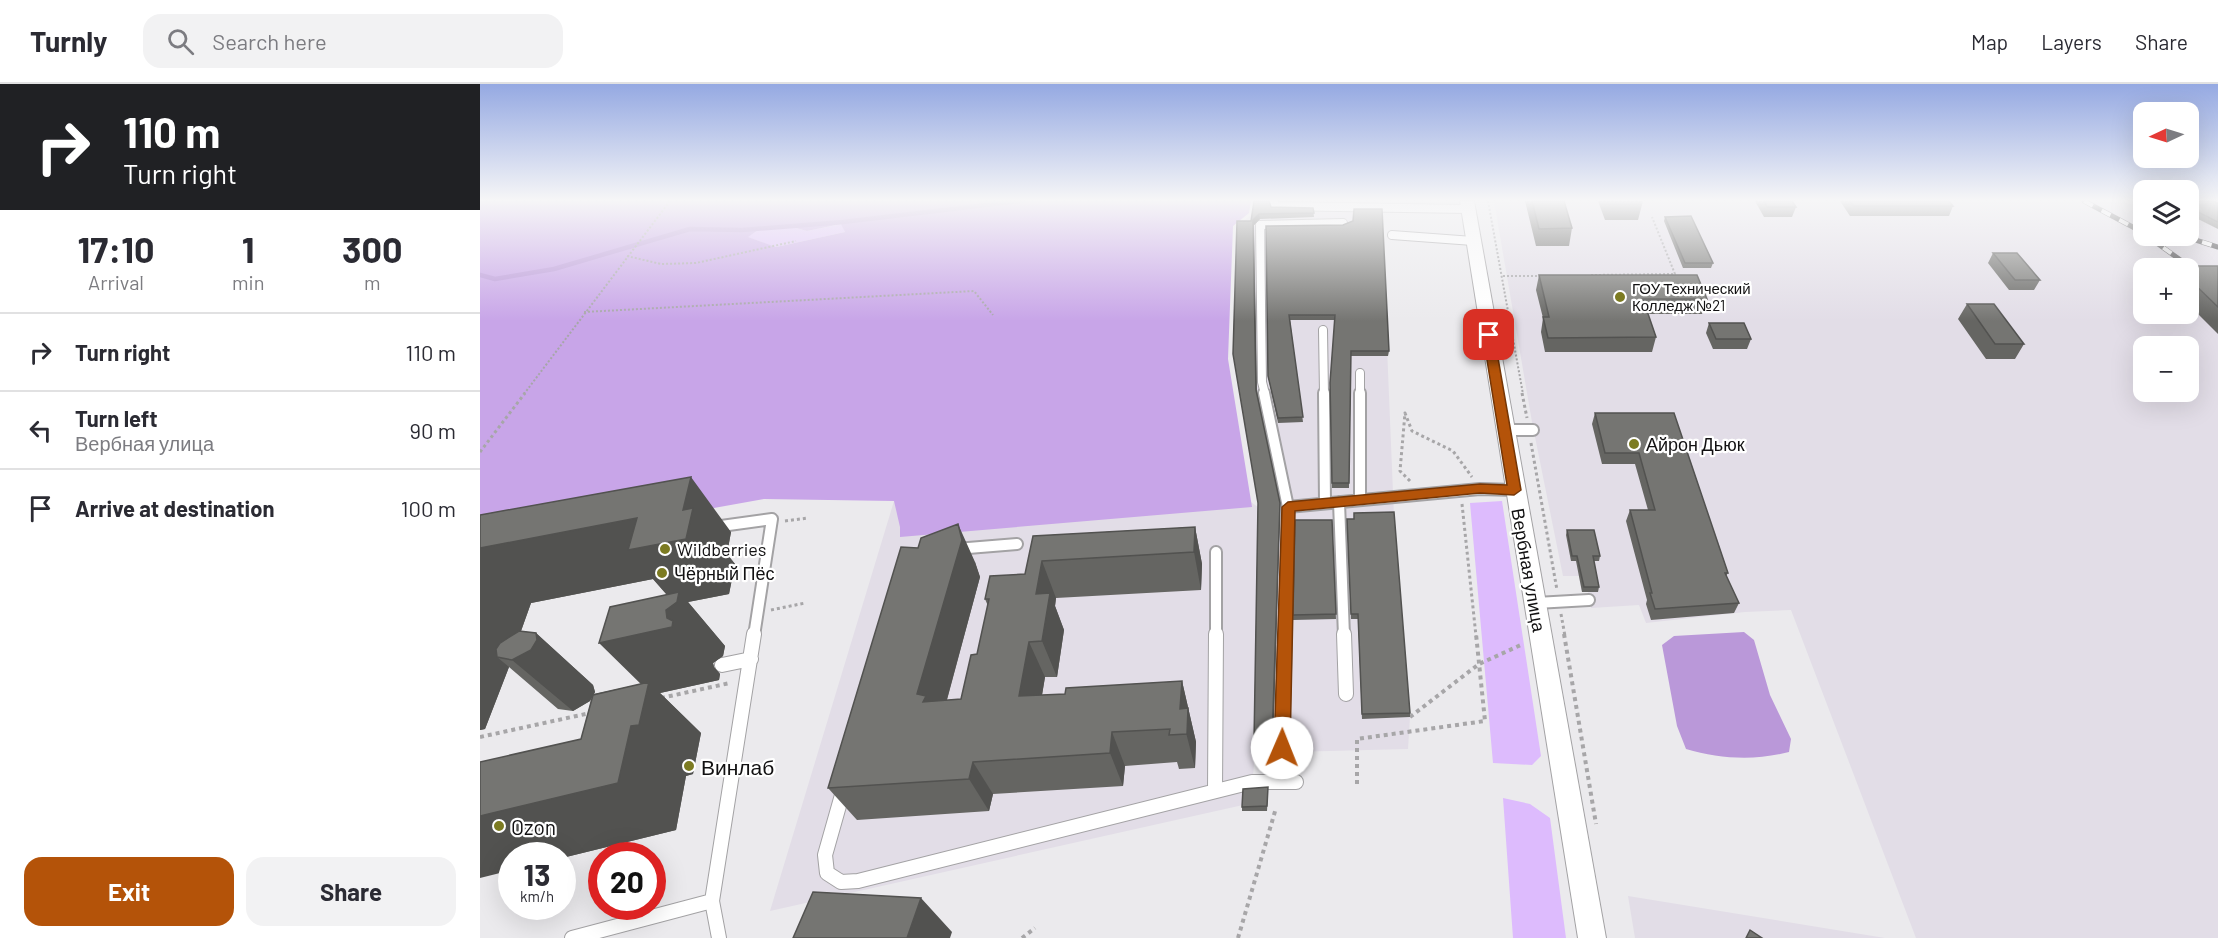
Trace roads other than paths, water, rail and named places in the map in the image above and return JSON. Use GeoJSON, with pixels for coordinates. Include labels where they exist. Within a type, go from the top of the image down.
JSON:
{"type":"FeatureCollection","features":[{"type":"Feature","properties":{"kind":"street","name":"Вербная улица"},"geometry":{"type":"LineString","coordinates":[[1473,241],[1592,938]]}},
{"type":"Feature","properties":{"kind":"lane"},"geometry":{"type":"LineString","coordinates":[[1260,241],[1262,382],[1288,507],[1282,748]]}},
{"type":"Feature","properties":{"kind":"lane"},"geometry":{"type":"LineString","coordinates":[[1323,330],[1325,503]]}},
{"type":"Feature","properties":{"kind":"lane"},"geometry":{"type":"LineString","coordinates":[[1360,374],[1360,500]]}},
{"type":"Feature","properties":{"kind":"lane"},"geometry":{"type":"LineString","coordinates":[[1504,430],[1531,430]]}},
{"type":"Feature","properties":{"kind":"lane"},"geometry":{"type":"LineString","coordinates":[[1288,507],[1461,490],[1514,490]]}},
{"type":"Feature","properties":{"kind":"lane"},"geometry":{"type":"LineString","coordinates":[[1339,502],[1346,694]]}},
{"type":"Feature","properties":{"kind":"lane"},"geometry":{"type":"LineString","coordinates":[[702,529],[772,519],[712,901],[719,938]]}},
{"type":"Feature","properties":{"kind":"lane"},"geometry":{"type":"LineString","coordinates":[[945,549],[1017,544]]}},
{"type":"Feature","properties":{"kind":"lane"},"geometry":{"type":"LineString","coordinates":[[1215,791],[1216,552]]}},
{"type":"Feature","properties":{"kind":"lane"},"geometry":{"type":"LineString","coordinates":[[1536,603],[1589,600]]}},
{"type":"Feature","properties":{"kind":"lane"},"geometry":{"type":"LineString","coordinates":[[722,665],[751,659]]}},
{"type":"Feature","properties":{"kind":"lane"},"geometry":{"type":"LineString","coordinates":[[847,776],[825,855],[827,873],[841,882],[858,881],[1252,782],[1296,782]]}},
{"type":"Feature","properties":{"kind":"lane"},"geometry":{"type":"LineString","coordinates":[[572,938],[712,901]]}},
{"type":"Feature","properties":{"kind":"waterway"},"geometry":{"type":"LineString","coordinates":[[480,275],[495,279],[554,269],[650,241]]}},
{"type":"Feature","properties":{"kind":"railway"},"geometry":{"type":"LineString","coordinates":[[2199,241],[2218,247]]}},
{"type":"Feature","properties":{"kind":"railway"},"geometry":{"type":"LineString","coordinates":[[2161,246],[2186,264],[2218,296]]}},
{"type":"Feature","properties":{"kind":"place","name":"ГОУ Технический Колледж №21"},"geometry":{"type":"Point","coordinates":[1620,297]}},
{"type":"Feature","properties":{"kind":"place","name":"Айрон Дьюк"},"geometry":{"type":"Point","coordinates":[1634,444]}},
{"type":"Feature","properties":{"kind":"place","name":"Wildberries"},"geometry":{"type":"Point","coordinates":[665,549]}},
{"type":"Feature","properties":{"kind":"place","name":"Чёрный Пёс"},"geometry":{"type":"Point","coordinates":[662,573]}},
{"type":"Feature","properties":{"kind":"place","name":"Винлаб"},"geometry":{"type":"Point","coordinates":[689,766]}},
{"type":"Feature","properties":{"kind":"place","name":"Ozon"},"geometry":{"type":"Point","coordinates":[499,826]}}]}
